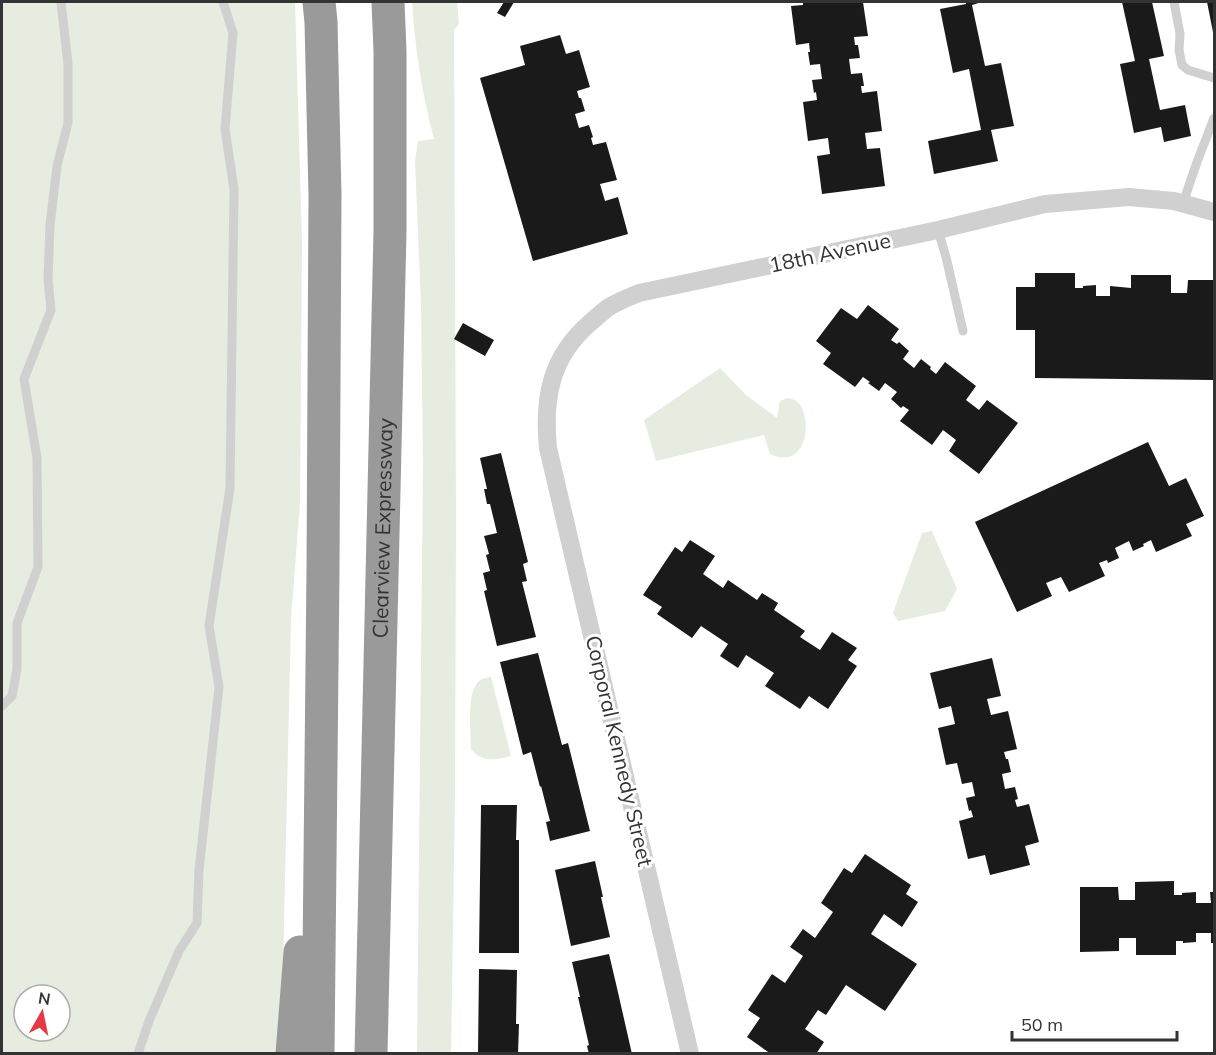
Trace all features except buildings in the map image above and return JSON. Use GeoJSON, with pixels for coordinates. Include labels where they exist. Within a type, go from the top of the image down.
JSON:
{"type":"FeatureCollection","features":[{"type":"Feature","properties":{"kind":"highway"},"geometry":{"type":"LineString","coordinates":[[318,1053],[325,195],[319,2]]}},
{"type":"Feature","properties":{"kind":"highway","name":"Clearview Expressway"},"geometry":{"type":"LineString","coordinates":[[371,1053],[390,231],[388,2]]}},
{"type":"Feature","properties":{"kind":"highway"},"geometry":{"type":"LineString","coordinates":[[390,231],[390,1053]]}},
{"type":"Feature","properties":{"kind":"highway"},"geometry":{"type":"LineString","coordinates":[[292,1053],[305,884],[323,570]]}},
{"type":"Feature","properties":{"kind":"street","name":"18th Avenue"},"geometry":{"type":"LineString","coordinates":[[548,448],[546,408],[551,384],[560,361],[578,333],[608,307],[639,292],[938,230],[1045,204],[1129,197],[1174,201],[1215,212]]}},
{"type":"Feature","properties":{"kind":"street","name":"Corporal Kennedy Street"},"geometry":{"type":"LineString","coordinates":[[548,448],[690,1053]]}},
{"type":"Feature","properties":{"kind":"lane"},"geometry":{"type":"LineString","coordinates":[[2,706],[12,696],[17,669],[17,623],[38,567],[37,458],[24,379],[51,310],[48,279],[50,225],[57,166],[68,123],[68,64],[61,2]]}},
{"type":"Feature","properties":{"kind":"lane"},"geometry":{"type":"LineString","coordinates":[[138,1053],[179,951],[197,923],[199,861],[219,687],[208,626],[230,488],[234,189],[225,129],[233,33],[223,2]]}},
{"type":"Feature","properties":{"kind":"lane"},"geometry":{"type":"LineString","coordinates":[[1174,2],[1180,34],[1179,50],[1182,64],[1188,70],[1215,78]]}},
{"type":"Feature","properties":{"kind":"lane"},"geometry":{"type":"LineString","coordinates":[[1183,203],[1215,118]]}},
{"type":"Feature","properties":{"kind":"lane"},"geometry":{"type":"LineString","coordinates":[[938,230],[963,331]]}},
{"type":"Feature","properties":{"kind":"shaded area"},"geometry":{"type":"Polygon","coordinates":[[[2,2],[295,2],[302,243],[300,503],[291,618],[281,1053],[2,1054],[2,2]]]}},
{"type":"Feature","properties":{"kind":"shaded area"},"geometry":{"type":"Polygon","coordinates":[[[412,2],[457,2],[459,24],[454,30],[456,521],[451,1054],[417,1053],[423,466],[421,302],[415,161],[418,141],[434,139],[420,71],[412,2]]]}},
{"type":"Feature","properties":{"kind":"shaded area"},"geometry":{"type":"Polygon","coordinates":[[[720,368],[746,395],[777,418],[780,401],[787,398],[796,401],[805,416],[806,427],[800,448],[793,455],[783,457],[770,454],[764,435],[656,461],[644,420],[720,368]]]}},
{"type":"Feature","properties":{"kind":"shaded area"},"geometry":{"type":"Polygon","coordinates":[[[932,531],[957,589],[945,611],[898,621],[893,613],[922,533],[932,531]]]}},
{"type":"Feature","properties":{"kind":"shaded area"},"geometry":{"type":"Polygon","coordinates":[[[491,677],[511,756],[495,759],[480,757],[471,749],[470,714],[474,688],[478,682],[491,677]]]}}]}
